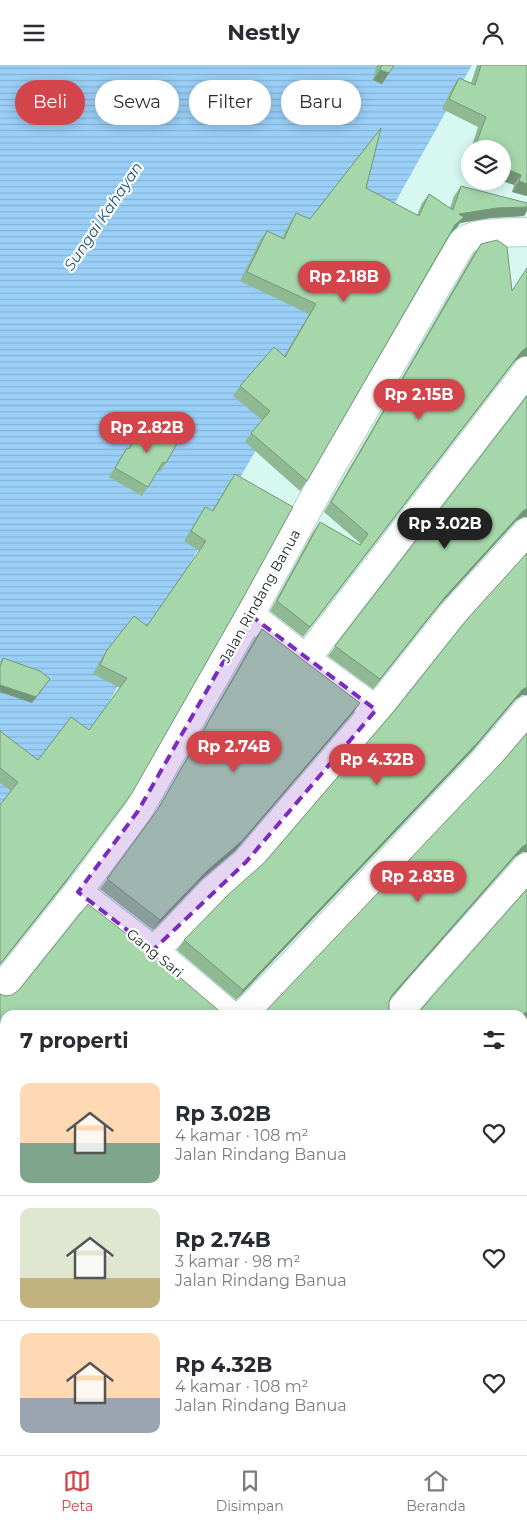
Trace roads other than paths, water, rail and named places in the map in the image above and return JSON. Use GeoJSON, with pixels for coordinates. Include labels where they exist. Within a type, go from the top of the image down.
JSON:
{"type":"FeatureCollection","features":[{"type":"Feature","properties":{"kind":"street","name":"Jalan Rindang Banua"},"geometry":{"type":"LineString","coordinates":[[0,990],[78,893],[138,811],[250,615],[327,474],[462,243],[469,237],[479,235],[527,232]]}},
{"type":"Feature","properties":{"kind":"street"},"geometry":{"type":"LineString","coordinates":[[306,659],[527,371]]}},
{"type":"Feature","properties":{"kind":"street"},"geometry":{"type":"LineString","coordinates":[[153,950],[212,891],[246,863],[376,710],[450,617],[527,531]]}},
{"type":"Feature","properties":{"kind":"street"},"geometry":{"type":"LineString","coordinates":[[250,615],[376,710]]}},
{"type":"Feature","properties":{"kind":"street"},"geometry":{"type":"LineString","coordinates":[[234,1010],[297,960],[484,761],[527,710]]}},
{"type":"Feature","properties":{"kind":"street"},"geometry":{"type":"LineString","coordinates":[[401,1010],[527,867]]}},
{"type":"Feature","properties":{"kind":"street","name":"Gang Sari"},"geometry":{"type":"LineString","coordinates":[[78,893],[153,950],[224,1010]]}},
{"type":"Feature","properties":{"kind":"water","name":"Sungai Kahayan"},"geometry":{"type":"Polygon","coordinates":[[[0,65],[472,65],[272,423],[0,888],[0,65]]]}}]}
